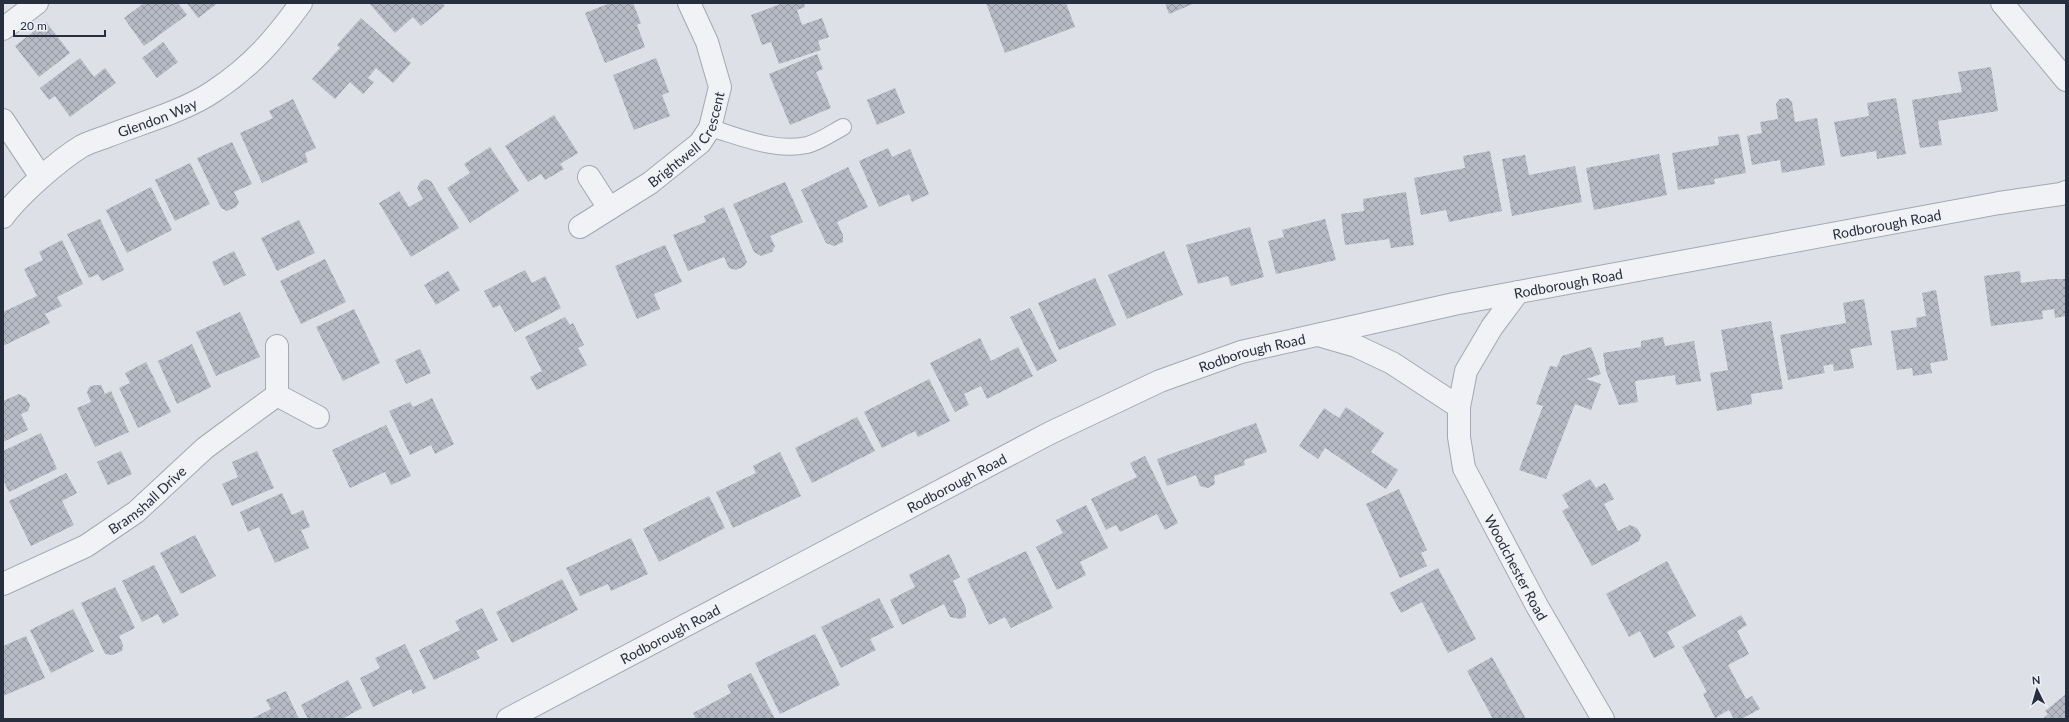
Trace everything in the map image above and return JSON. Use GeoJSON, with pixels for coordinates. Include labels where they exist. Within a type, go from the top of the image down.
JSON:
{"type":"FeatureCollection","features":[{"type":"Feature","properties":{"kind":"street"},"geometry":{"type":"LineString","coordinates":[[3,29],[37,3]]}},
{"type":"Feature","properties":{"kind":"street","name":"Glendon Way"},"geometry":{"type":"LineString","coordinates":[[3,217],[10,207],[42,177],[82,146],[179,108],[213,92],[250,64],[274,40],[301,3]]}},
{"type":"Feature","properties":{"kind":"street","name":"Brightwell Crescent"},"geometry":{"type":"LineString","coordinates":[[580,227],[650,183],[700,143],[710,128],[720,87],[707,42],[689,3]]}},
{"type":"Feature","properties":{"kind":"street"},"geometry":{"type":"LineString","coordinates":[[2002,3],[2066,80]]}},
{"type":"Feature","properties":{"kind":"street"},"geometry":{"type":"LineString","coordinates":[[3,120],[42,177]]}},
{"type":"Feature","properties":{"kind":"street"},"geometry":{"type":"LineString","coordinates":[[589,177],[609,208]]}},
{"type":"Feature","properties":{"kind":"street","name":"Rodborough Road"},"geometry":{"type":"LineString","coordinates":[[508,719],[1050,433],[1160,381],[1241,352],[1316,334],[1518,292],[1608,277],[1999,203],[2066,192]]}},
{"type":"Feature","properties":{"kind":"street","name":"Woodchester Road"},"geometry":{"type":"LineString","coordinates":[[1518,292],[1492,327],[1466,371],[1458,407],[1459,437],[1464,468],[1537,606],[1603,719]]}},
{"type":"Feature","properties":{"kind":"street"},"geometry":{"type":"LineString","coordinates":[[1316,334],[1356,346],[1392,363],[1458,407]]}},
{"type":"Feature","properties":{"kind":"street"},"geometry":{"type":"LineString","coordinates":[[277,346],[277,395],[318,417]]}},
{"type":"Feature","properties":{"kind":"street","name":"Bramshall Drive"},"geometry":{"type":"LineString","coordinates":[[3,584],[86,546],[136,512],[205,448],[277,395]]}},
{"type":"Feature","properties":{"kind":"lane"},"geometry":{"type":"LineString","coordinates":[[710,128],[764,144],[791,147],[808,145],[843,127]]}},
{"type":"Feature","properties":{"kind":"building"},"geometry":{"type":"Polygon","coordinates":[[[144,3],[178,3],[187,15],[144,46],[124,18],[144,3]]]}},
{"type":"Feature","properties":{"kind":"building"},"geometry":{"type":"Polygon","coordinates":[[[187,3],[218,3],[198,18],[187,3]]]}},
{"type":"Feature","properties":{"kind":"building"},"geometry":{"type":"Polygon","coordinates":[[[369,3],[442,3],[445,6],[421,26],[413,17],[395,33],[369,3]]]}},
{"type":"Feature","properties":{"kind":"building"},"geometry":{"type":"Polygon","coordinates":[[[610,3],[633,3],[641,23],[637,25],[645,47],[605,63],[585,13],[610,3]]]}},
{"type":"Feature","properties":{"kind":"building"},"geometry":{"type":"Polygon","coordinates":[[[783,3],[804,3],[805,7],[797,10],[802,25],[822,18],[829,37],[818,41],[821,50],[779,64],[771,42],[762,45],[751,15],[783,3]]]}},
{"type":"Feature","properties":{"kind":"building"},"geometry":{"type":"Polygon","coordinates":[[[986,3],[1066,3],[1075,27],[1005,53],[986,3]]]}},
{"type":"Feature","properties":{"kind":"building"},"geometry":{"type":"Polygon","coordinates":[[[1165,3],[1195,3],[1169,14],[1165,3]]]}},
{"type":"Feature","properties":{"kind":"building"},"geometry":{"type":"Polygon","coordinates":[[[361,18],[411,63],[393,83],[376,68],[368,78],[374,82],[363,94],[350,82],[335,99],[312,79],[340,48],[337,45],[361,18]]]}},
{"type":"Feature","properties":{"kind":"building"},"geometry":{"type":"Polygon","coordinates":[[[46,22],[70,53],[39,77],[15,46],[46,22]]]}},
{"type":"Feature","properties":{"kind":"building"},"geometry":{"type":"Polygon","coordinates":[[[163,42],[178,62],[157,78],[142,58],[163,42]]]}},
{"type":"Feature","properties":{"kind":"building"},"geometry":{"type":"Polygon","coordinates":[[[817,54],[823,69],[816,72],[831,108],[790,125],[769,74],[817,54]]]}},
{"type":"Feature","properties":{"kind":"building"},"geometry":{"type":"Polygon","coordinates":[[[80,58],[94,77],[105,68],[116,83],[70,117],[55,96],[49,100],[40,88],[80,58]]]}},
{"type":"Feature","properties":{"kind":"building"},"geometry":{"type":"Polygon","coordinates":[[[656,58],[669,92],[662,95],[670,116],[634,130],[613,75],[656,58]]]}},
{"type":"Feature","properties":{"kind":"building"},"geometry":{"type":"Polygon","coordinates":[[[1991,67],[1998,111],[1938,121],[1942,145],[1920,148],[1912,100],[1962,92],[1958,72],[1991,67]]]}},
{"type":"Feature","properties":{"kind":"building"},"geometry":{"type":"Polygon","coordinates":[[[895,88],[905,113],[877,125],[867,100],[895,88]]]}},
{"type":"Feature","properties":{"kind":"building"},"geometry":{"type":"Polygon","coordinates":[[[1788,98],[1792,102],[1795,122],[1817,118],[1825,165],[1782,173],[1780,160],[1752,165],[1747,136],[1762,133],[1760,122],[1778,119],[1776,104],[1780,99],[1788,98]]]}},
{"type":"Feature","properties":{"kind":"building"},"geometry":{"type":"Polygon","coordinates":[[[1896,98],[1906,154],[1877,159],[1876,151],[1841,157],[1834,122],[1869,116],[1867,103],[1896,98]]]}},
{"type":"Feature","properties":{"kind":"building"},"geometry":{"type":"Polygon","coordinates":[[[293,99],[316,148],[305,153],[308,162],[262,183],[240,133],[273,118],[269,111],[293,99]]]}},
{"type":"Feature","properties":{"kind":"building"},"geometry":{"type":"Polygon","coordinates":[[[554,115],[578,153],[560,164],[564,169],[545,180],[541,174],[528,182],[505,146],[554,115]]]}},
{"type":"Feature","properties":{"kind":"building"},"geometry":{"type":"Polygon","coordinates":[[[1739,134],[1746,173],[1714,179],[1715,184],[1678,190],[1672,153],[1719,145],[1718,137],[1739,134]]]}},
{"type":"Feature","properties":{"kind":"building"},"geometry":{"type":"Polygon","coordinates":[[[232,142],[252,184],[234,192],[239,202],[236,207],[227,211],[221,208],[197,158],[232,142]]]}},
{"type":"Feature","properties":{"kind":"building"},"geometry":{"type":"Polygon","coordinates":[[[490,147],[519,191],[470,223],[447,188],[470,173],[464,164],[490,147]]]}},
{"type":"Feature","properties":{"kind":"building"},"geometry":{"type":"Polygon","coordinates":[[[888,148],[892,157],[910,149],[929,194],[912,202],[909,194],[879,207],[859,161],[888,148]]]}},
{"type":"Feature","properties":{"kind":"building"},"geometry":{"type":"Polygon","coordinates":[[[1490,151],[1502,211],[1449,222],[1446,210],[1421,215],[1414,178],[1465,168],[1463,156],[1490,151]]]}},
{"type":"Feature","properties":{"kind":"building"},"geometry":{"type":"Polygon","coordinates":[[[1659,154],[1667,195],[1594,210],[1586,168],[1659,154]]]}},
{"type":"Feature","properties":{"kind":"building"},"geometry":{"type":"Polygon","coordinates":[[[1525,155],[1529,175],[1575,166],[1582,202],[1512,216],[1502,159],[1525,155]]]}},
{"type":"Feature","properties":{"kind":"building"},"geometry":{"type":"Polygon","coordinates":[[[190,163],[210,204],[175,221],[155,180],[190,163]]]}},
{"type":"Feature","properties":{"kind":"building"},"geometry":{"type":"Polygon","coordinates":[[[848,167],[868,207],[837,222],[843,235],[843,242],[834,246],[826,243],[801,190],[848,167]]]}},
{"type":"Feature","properties":{"kind":"building"},"geometry":{"type":"Polygon","coordinates":[[[425,179],[431,181],[459,228],[411,257],[379,203],[399,191],[409,207],[423,199],[417,188],[420,182],[425,179]]]}},
{"type":"Feature","properties":{"kind":"building"},"geometry":{"type":"Polygon","coordinates":[[[785,182],[803,222],[770,236],[775,246],[772,252],[761,256],[754,252],[733,204],[785,182]]]}},
{"type":"Feature","properties":{"kind":"building"},"geometry":{"type":"Polygon","coordinates":[[[151,187],[172,230],[127,253],[106,210],[151,187]]]}},
{"type":"Feature","properties":{"kind":"building"},"geometry":{"type":"Polygon","coordinates":[[[1406,192],[1414,245],[1391,248],[1389,239],[1345,245],[1341,214],[1364,211],[1363,199],[1406,192]]]}},
{"type":"Feature","properties":{"kind":"building"},"geometry":{"type":"Polygon","coordinates":[[[724,207],[747,262],[743,267],[736,270],[729,268],[724,257],[688,271],[673,235],[706,222],[704,216],[724,207]]]}},
{"type":"Feature","properties":{"kind":"building"},"geometry":{"type":"Polygon","coordinates":[[[100,219],[124,270],[102,281],[98,274],[89,278],[67,234],[100,219]]]}},
{"type":"Feature","properties":{"kind":"building"},"geometry":{"type":"Polygon","coordinates":[[[1325,219],[1336,260],[1276,274],[1268,241],[1284,237],[1282,230],[1325,219]]]}},
{"type":"Feature","properties":{"kind":"building"},"geometry":{"type":"Polygon","coordinates":[[[299,220],[315,253],[277,271],[261,238],[299,220]]]}},
{"type":"Feature","properties":{"kind":"building"},"geometry":{"type":"Polygon","coordinates":[[[1250,227],[1264,277],[1231,286],[1228,276],[1198,284],[1186,245],[1250,227]]]}},
{"type":"Feature","properties":{"kind":"building"},"geometry":{"type":"Polygon","coordinates":[[[62,240],[83,284],[57,297],[62,306],[45,314],[50,323],[3,346],[3,312],[37,296],[24,269],[43,260],[39,252],[62,240]]]}},
{"type":"Feature","properties":{"kind":"building"},"geometry":{"type":"Polygon","coordinates":[[[665,245],[682,282],[654,294],[660,309],[637,319],[615,266],[665,245]]]}},
{"type":"Feature","properties":{"kind":"building"},"geometry":{"type":"Polygon","coordinates":[[[234,251],[246,275],[224,286],[212,262],[234,251]]]}},
{"type":"Feature","properties":{"kind":"building"},"geometry":{"type":"Polygon","coordinates":[[[1164,251],[1183,295],[1127,319],[1108,275],[1164,251]]]}},
{"type":"Feature","properties":{"kind":"building"},"geometry":{"type":"Polygon","coordinates":[[[325,259],[346,302],[301,324],[280,281],[325,259]]]}},
{"type":"Feature","properties":{"kind":"building"},"geometry":{"type":"Polygon","coordinates":[[[525,270],[532,283],[545,276],[561,308],[515,332],[500,305],[493,308],[484,291],[525,270]]]}},
{"type":"Feature","properties":{"kind":"building"},"geometry":{"type":"Polygon","coordinates":[[[448,271],[460,290],[436,305],[424,285],[448,271]]]}},
{"type":"Feature","properties":{"kind":"building"},"geometry":{"type":"Polygon","coordinates":[[[2020,271],[2021,283],[2052,279],[2066,279],[2066,316],[2055,318],[2054,309],[2042,311],[2043,319],[1991,326],[1984,276],[2020,271]]]}},
{"type":"Feature","properties":{"kind":"building"},"geometry":{"type":"Polygon","coordinates":[[[1095,278],[1116,325],[1059,350],[1038,303],[1095,278]]]}},
{"type":"Feature","properties":{"kind":"building"},"geometry":{"type":"Polygon","coordinates":[[[1936,290],[1948,360],[1930,363],[1932,373],[1913,376],[1912,368],[1897,370],[1891,331],[1917,327],[1916,318],[1926,316],[1922,293],[1936,290]]]}},
{"type":"Feature","properties":{"kind":"building"},"geometry":{"type":"Polygon","coordinates":[[[1864,299],[1872,345],[1850,349],[1854,368],[1834,371],[1833,364],[1823,366],[1825,373],[1788,380],[1780,335],[1846,323],[1843,303],[1864,299]]]}},
{"type":"Feature","properties":{"kind":"building"},"geometry":{"type":"Polygon","coordinates":[[[1030,308],[1057,361],[1037,371],[1010,317],[1030,308]]]}},
{"type":"Feature","properties":{"kind":"building"},"geometry":{"type":"Polygon","coordinates":[[[354,309],[380,363],[343,381],[316,327],[354,309]]]}},
{"type":"Feature","properties":{"kind":"building"},"geometry":{"type":"Polygon","coordinates":[[[240,312],[260,357],[216,376],[196,332],[240,312]]]}},
{"type":"Feature","properties":{"kind":"building"},"geometry":{"type":"Polygon","coordinates":[[[565,317],[570,325],[573,323],[584,345],[578,348],[587,365],[537,390],[530,377],[542,371],[525,337],[565,317]]]}},
{"type":"Feature","properties":{"kind":"building"},"geometry":{"type":"Polygon","coordinates":[[[1771,321],[1783,389],[1751,394],[1752,404],[1717,411],[1710,373],[1728,370],[1721,330],[1771,321]]]}},
{"type":"Feature","properties":{"kind":"building"},"geometry":{"type":"Polygon","coordinates":[[[1663,337],[1665,346],[1694,341],[1701,381],[1676,385],[1675,375],[1635,381],[1638,402],[1619,405],[1606,371],[1603,353],[1641,347],[1641,341],[1663,337]]]}},
{"type":"Feature","properties":{"kind":"building"},"geometry":{"type":"Polygon","coordinates":[[[980,338],[991,361],[1018,347],[1033,376],[987,399],[981,386],[964,394],[969,405],[955,412],[930,363],[980,338]]]}},
{"type":"Feature","properties":{"kind":"building"},"geometry":{"type":"Polygon","coordinates":[[[192,344],[211,387],[177,404],[158,361],[192,344]]]}},
{"type":"Feature","properties":{"kind":"building"},"geometry":{"type":"Polygon","coordinates":[[[1591,347],[1601,374],[1586,379],[1601,384],[1591,410],[1575,404],[1546,479],[1519,470],[1543,406],[1536,404],[1550,366],[1557,367],[1562,356],[1591,347]]]}},
{"type":"Feature","properties":{"kind":"building"},"geometry":{"type":"Polygon","coordinates":[[[420,349],[431,373],[406,384],[395,360],[420,349]]]}},
{"type":"Feature","properties":{"kind":"building"},"geometry":{"type":"Polygon","coordinates":[[[146,362],[171,412],[138,428],[119,388],[130,383],[125,373],[146,362]]]}},
{"type":"Feature","properties":{"kind":"building"},"geometry":{"type":"Polygon","coordinates":[[[929,379],[950,421],[918,437],[915,431],[882,448],[864,412],[929,379]]]}},
{"type":"Feature","properties":{"kind":"building"},"geometry":{"type":"Polygon","coordinates":[[[101,385],[105,394],[111,391],[129,432],[95,447],[77,408],[91,402],[87,393],[89,387],[101,385]]]}},
{"type":"Feature","properties":{"kind":"building"},"geometry":{"type":"Polygon","coordinates":[[[19,394],[26,398],[30,405],[28,411],[21,414],[28,430],[3,442],[3,401],[19,394]]]}},
{"type":"Feature","properties":{"kind":"building"},"geometry":{"type":"Polygon","coordinates":[[[432,398],[454,444],[435,454],[431,445],[410,455],[389,411],[410,402],[413,407],[432,398]]]}},
{"type":"Feature","properties":{"kind":"building"},"geometry":{"type":"Polygon","coordinates":[[[1346,407],[1384,433],[1371,452],[1398,470],[1386,489],[1325,448],[1318,459],[1299,446],[1324,408],[1339,418],[1346,407]]]}},
{"type":"Feature","properties":{"kind":"building"},"geometry":{"type":"Polygon","coordinates":[[[857,417],[875,451],[812,483],[795,448],[857,417]]]}},
{"type":"Feature","properties":{"kind":"building"},"geometry":{"type":"Polygon","coordinates":[[[1256,423],[1267,452],[1244,460],[1245,465],[1214,476],[1215,484],[1208,488],[1200,486],[1196,475],[1167,486],[1157,459],[1256,423]]]}},
{"type":"Feature","properties":{"kind":"building"},"geometry":{"type":"Polygon","coordinates":[[[386,425],[411,476],[391,485],[385,472],[350,488],[332,450],[386,425]]]}},
{"type":"Feature","properties":{"kind":"building"},"geometry":{"type":"Polygon","coordinates":[[[41,433],[57,469],[9,492],[3,480],[3,451],[41,433]]]}},
{"type":"Feature","properties":{"kind":"building"},"geometry":{"type":"Polygon","coordinates":[[[121,451],[132,474],[108,485],[97,462],[121,451]]]}},
{"type":"Feature","properties":{"kind":"building"},"geometry":{"type":"Polygon","coordinates":[[[257,451],[274,488],[232,506],[222,484],[238,477],[232,462],[257,451]]]}},
{"type":"Feature","properties":{"kind":"building"},"geometry":{"type":"Polygon","coordinates":[[[780,452],[801,496],[733,528],[716,492],[756,473],[753,466],[780,452]]]}},
{"type":"Feature","properties":{"kind":"building"},"geometry":{"type":"Polygon","coordinates":[[[1145,456],[1178,523],[1165,530],[1157,514],[1120,532],[1116,525],[1106,530],[1091,499],[1137,477],[1130,463],[1145,456]]]}},
{"type":"Feature","properties":{"kind":"building"},"geometry":{"type":"Polygon","coordinates":[[[66,473],[77,493],[62,501],[74,525],[31,546],[9,501],[66,473]]]}},
{"type":"Feature","properties":{"kind":"building"},"geometry":{"type":"Polygon","coordinates":[[[1590,479],[1596,488],[1605,483],[1614,499],[1604,504],[1618,531],[1630,525],[1637,528],[1641,535],[1639,541],[1592,566],[1562,511],[1569,507],[1562,495],[1590,479]]]}},
{"type":"Feature","properties":{"kind":"building"},"geometry":{"type":"Polygon","coordinates":[[[1399,489],[1427,550],[1421,553],[1427,566],[1400,578],[1366,504],[1399,489]]]}},
{"type":"Feature","properties":{"kind":"building"},"geometry":{"type":"Polygon","coordinates":[[[282,493],[292,515],[303,510],[310,527],[301,530],[309,548],[275,563],[259,527],[248,532],[240,512],[282,493]]]}},
{"type":"Feature","properties":{"kind":"building"},"geometry":{"type":"Polygon","coordinates":[[[709,496],[725,528],[659,562],[643,529],[709,496]]]}},
{"type":"Feature","properties":{"kind":"building"},"geometry":{"type":"Polygon","coordinates":[[[1086,505],[1108,548],[1080,562],[1086,575],[1057,590],[1036,547],[1063,533],[1056,520],[1086,505]]]}},
{"type":"Feature","properties":{"kind":"building"},"geometry":{"type":"Polygon","coordinates":[[[195,535],[216,576],[181,594],[160,553],[195,535]]]}},
{"type":"Feature","properties":{"kind":"building"},"geometry":{"type":"Polygon","coordinates":[[[631,538],[648,574],[611,591],[608,584],[580,596],[566,568],[631,538]]]}},
{"type":"Feature","properties":{"kind":"building"},"geometry":{"type":"Polygon","coordinates":[[[1026,551],[1053,608],[1011,628],[1005,617],[989,625],[967,579],[1026,551]]]}},
{"type":"Feature","properties":{"kind":"building"},"geometry":{"type":"Polygon","coordinates":[[[949,554],[960,577],[953,581],[966,608],[966,617],[960,619],[950,617],[944,604],[902,625],[890,600],[915,587],[909,575],[949,554]]]}},
{"type":"Feature","properties":{"kind":"building"},"geometry":{"type":"Polygon","coordinates":[[[1667,561],[1696,616],[1667,632],[1675,647],[1654,658],[1640,631],[1629,637],[1606,594],[1667,561]]]}},
{"type":"Feature","properties":{"kind":"building"},"geometry":{"type":"Polygon","coordinates":[[[154,565],[179,615],[163,624],[158,614],[142,622],[122,581],[154,565]]]}},
{"type":"Feature","properties":{"kind":"building"},"geometry":{"type":"Polygon","coordinates":[[[1438,568],[1476,639],[1448,653],[1422,602],[1401,613],[1390,593],[1438,568]]]}},
{"type":"Feature","properties":{"kind":"building"},"geometry":{"type":"Polygon","coordinates":[[[562,579],[578,610],[512,643],[496,612],[562,579]]]}},
{"type":"Feature","properties":{"kind":"building"},"geometry":{"type":"Polygon","coordinates":[[[115,587],[135,628],[119,636],[123,645],[122,651],[112,655],[105,654],[81,603],[115,587]]]}},
{"type":"Feature","properties":{"kind":"building"},"geometry":{"type":"Polygon","coordinates":[[[879,598],[894,627],[870,639],[876,650],[841,668],[821,627],[879,598]]]}},
{"type":"Feature","properties":{"kind":"building"},"geometry":{"type":"Polygon","coordinates":[[[482,608],[498,640],[476,651],[480,658],[434,680],[419,650],[460,630],[455,621],[482,608]]]}},
{"type":"Feature","properties":{"kind":"building"},"geometry":{"type":"Polygon","coordinates":[[[73,609],[94,651],[51,673],[30,630],[73,609]]]}},
{"type":"Feature","properties":{"kind":"building"},"geometry":{"type":"Polygon","coordinates":[[[1741,615],[1747,625],[1737,631],[1749,654],[1728,665],[1746,699],[1752,696],[1760,709],[1741,719],[1734,719],[1729,710],[1715,718],[1703,694],[1707,692],[1682,647],[1741,615]]]}},
{"type":"Feature","properties":{"kind":"building"},"geometry":{"type":"Polygon","coordinates":[[[815,634],[840,685],[780,714],[755,663],[815,634]]]}},
{"type":"Feature","properties":{"kind":"building"},"geometry":{"type":"Polygon","coordinates":[[[26,636],[45,678],[3,696],[3,646],[26,636]]]}},
{"type":"Feature","properties":{"kind":"building"},"geometry":{"type":"Polygon","coordinates":[[[405,644],[426,688],[413,694],[411,689],[373,707],[360,678],[380,668],[375,658],[405,644]]]}},
{"type":"Feature","properties":{"kind":"building"},"geometry":{"type":"Polygon","coordinates":[[[1492,657],[1526,719],[1493,719],[1467,671],[1492,657]]]}},
{"type":"Feature","properties":{"kind":"building"},"geometry":{"type":"Polygon","coordinates":[[[751,673],[775,719],[696,719],[693,713],[731,693],[727,685],[751,673]]]}},
{"type":"Feature","properties":{"kind":"building"},"geometry":{"type":"Polygon","coordinates":[[[348,680],[362,708],[342,719],[308,719],[301,705],[348,680]]]}},
{"type":"Feature","properties":{"kind":"building"},"geometry":{"type":"Polygon","coordinates":[[[286,691],[299,719],[251,719],[271,709],[266,700],[286,691]]]}},
{"type":"Feature","properties":{"kind":"building"},"geometry":{"type":"Polygon","coordinates":[[[2065,695],[2066,719],[2042,719],[2048,714],[2045,711],[2065,695]]]}}]}
